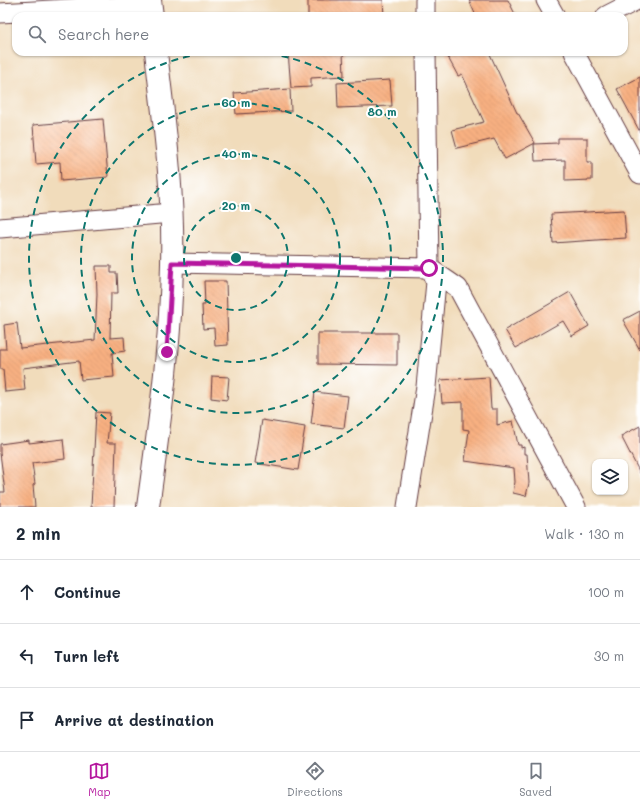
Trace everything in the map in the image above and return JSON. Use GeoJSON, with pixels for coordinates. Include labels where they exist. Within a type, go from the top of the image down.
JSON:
{"type":"FeatureCollection","features":[{"type":"Feature","properties":{"kind":"street"},"geometry":{"type":"LineString","coordinates":[[425,0],[425,12]]}},
{"type":"Feature","properties":{"kind":"street"},"geometry":{"type":"LineString","coordinates":[[546,0],[553,12]]}},
{"type":"Feature","properties":{"kind":"street"},"geometry":{"type":"LineString","coordinates":[[614,12],[637,0]]}},
{"type":"Feature","properties":{"kind":"street"},"geometry":{"type":"LineString","coordinates":[[17,12],[86,8],[151,8]]}},
{"type":"Feature","properties":{"kind":"street"},"geometry":{"type":"LineString","coordinates":[[0,13],[12,12]]}},
{"type":"Feature","properties":{"kind":"street"},"geometry":{"type":"LineString","coordinates":[[148,507],[167,352],[172,263],[168,149],[156,56]]}},
{"type":"Feature","properties":{"kind":"street"},"geometry":{"type":"LineString","coordinates":[[407,507],[426,387],[436,282],[429,268],[426,56]]}},
{"type":"Feature","properties":{"kind":"street"},"geometry":{"type":"LineString","coordinates":[[576,56],[640,174]]}},
{"type":"Feature","properties":{"kind":"street"},"geometry":{"type":"LineString","coordinates":[[0,228],[171,213]]}},
{"type":"Feature","properties":{"kind":"street"},"geometry":{"type":"LineString","coordinates":[[172,263],[429,268],[458,288],[576,507]]}},
{"type":"Feature","properties":{"kind":"building"},"geometry":{"type":"Polygon","coordinates":[[[308,0],[383,0],[384,12],[308,12],[308,0]]]}},
{"type":"Feature","properties":{"kind":"building"},"geometry":{"type":"Polygon","coordinates":[[[469,0],[508,0],[514,12],[474,12],[469,0]]]}},
{"type":"Feature","properties":{"kind":"building"},"geometry":{"type":"Polygon","coordinates":[[[288,56],[343,56],[344,76],[311,78],[311,87],[291,88],[288,56]]]}},
{"type":"Feature","properties":{"kind":"building"},"geometry":{"type":"Polygon","coordinates":[[[447,56],[491,56],[517,113],[535,143],[505,159],[494,139],[457,148],[452,130],[484,122],[462,74],[458,76],[447,56]]]}},
{"type":"Feature","properties":{"kind":"building"},"geometry":{"type":"Polygon","coordinates":[[[640,77],[640,132],[617,89],[640,77]]]}},
{"type":"Feature","properties":{"kind":"building"},"geometry":{"type":"Polygon","coordinates":[[[390,80],[392,106],[338,108],[337,83],[390,80]]]}},
{"type":"Feature","properties":{"kind":"building"},"geometry":{"type":"Polygon","coordinates":[[[290,89],[291,111],[236,114],[234,93],[290,89]]]}},
{"type":"Feature","properties":{"kind":"building"},"geometry":{"type":"Polygon","coordinates":[[[103,119],[108,177],[61,181],[60,162],[36,164],[33,125],[103,119]]]}},
{"type":"Feature","properties":{"kind":"building"},"geometry":{"type":"Polygon","coordinates":[[[558,138],[587,138],[587,162],[592,162],[592,180],[565,181],[565,160],[535,161],[534,144],[558,143],[558,138]]]}},
{"type":"Feature","properties":{"kind":"building"},"geometry":{"type":"Polygon","coordinates":[[[624,210],[626,238],[553,243],[551,214],[624,210]]]}},
{"type":"Feature","properties":{"kind":"building"},"geometry":{"type":"Polygon","coordinates":[[[96,266],[111,266],[111,273],[117,273],[118,293],[111,293],[110,338],[124,337],[125,351],[112,353],[114,377],[81,380],[79,361],[23,368],[25,390],[5,392],[3,369],[0,369],[0,349],[6,349],[4,325],[17,323],[20,348],[95,340],[97,294],[96,266]]]}},
{"type":"Feature","properties":{"kind":"building"},"geometry":{"type":"Polygon","coordinates":[[[204,281],[226,281],[228,345],[215,346],[214,328],[203,329],[202,305],[205,305],[204,281]]]}},
{"type":"Feature","properties":{"kind":"building"},"geometry":{"type":"Polygon","coordinates":[[[570,292],[589,326],[572,336],[563,321],[516,348],[505,330],[570,292]]]}},
{"type":"Feature","properties":{"kind":"building"},"geometry":{"type":"Polygon","coordinates":[[[640,311],[640,350],[623,320],[640,311]]]}},
{"type":"Feature","properties":{"kind":"building"},"geometry":{"type":"Polygon","coordinates":[[[318,333],[397,333],[397,365],[318,364],[318,333]]]}},
{"type":"Feature","properties":{"kind":"building"},"geometry":{"type":"Polygon","coordinates":[[[212,376],[229,377],[227,400],[211,398],[212,376]]]}},
{"type":"Feature","properties":{"kind":"building"},"geometry":{"type":"Polygon","coordinates":[[[489,377],[491,409],[497,409],[497,425],[513,421],[518,445],[521,445],[521,448],[524,447],[524,454],[527,454],[529,483],[526,496],[513,493],[515,482],[514,468],[465,461],[469,430],[463,429],[463,402],[442,403],[440,380],[489,377]]]}},
{"type":"Feature","properties":{"kind":"building"},"geometry":{"type":"Polygon","coordinates":[[[315,392],[348,396],[344,428],[311,424],[315,392]]]}},
{"type":"Feature","properties":{"kind":"building"},"geometry":{"type":"Polygon","coordinates":[[[96,412],[110,413],[107,443],[116,443],[114,507],[91,507],[96,412]]]}},
{"type":"Feature","properties":{"kind":"building"},"geometry":{"type":"Polygon","coordinates":[[[262,420],[305,427],[298,470],[255,463],[262,420]]]}},
{"type":"Feature","properties":{"kind":"building"},"geometry":{"type":"Polygon","coordinates":[[[640,426],[640,473],[621,436],[640,426]]]}},
{"type":"Feature","properties":{"kind":"building"},"geometry":{"type":"Polygon","coordinates":[[[63,439],[65,459],[32,463],[35,484],[33,485],[35,507],[0,507],[0,492],[5,492],[0,444],[29,440],[29,443],[63,439]]]}},
{"type":"Feature","properties":{"kind":"route"},"geometry":{"type":"LineString","coordinates":[[167,352],[172,263],[429,268]]}}]}
